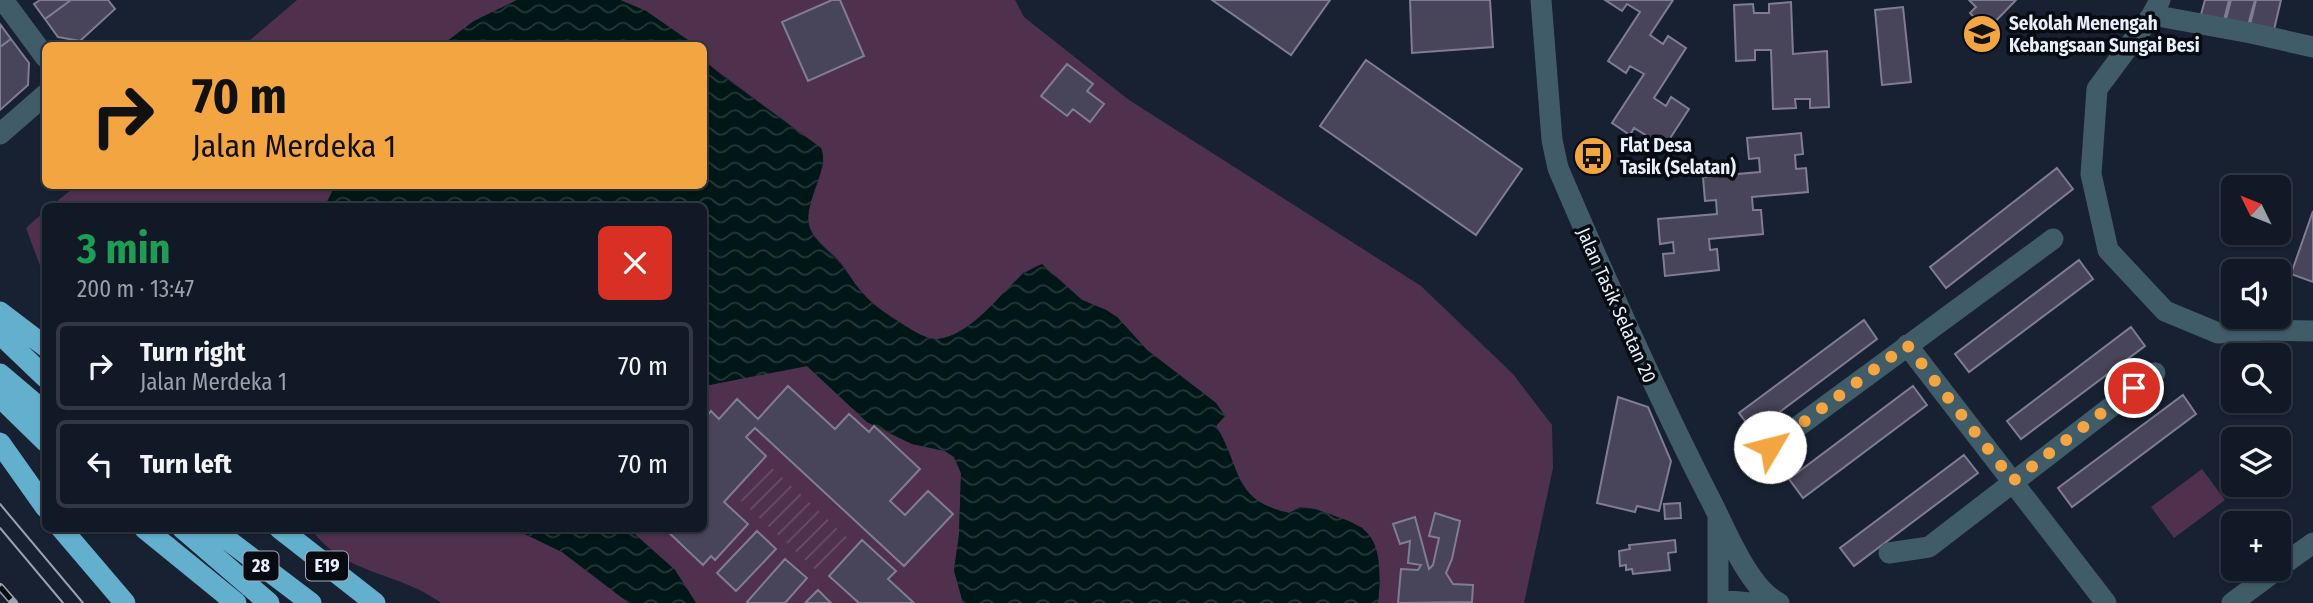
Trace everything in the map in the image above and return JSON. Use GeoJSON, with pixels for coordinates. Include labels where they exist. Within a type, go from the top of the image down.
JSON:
{"type":"FeatureCollection","features":[{"type":"Feature","properties":{"kind":"highway"},"geometry":{"type":"LineString","coordinates":[[0,312],[42,344]]}},
{"type":"Feature","properties":{"kind":"highway"},"geometry":{"type":"LineString","coordinates":[[0,334],[42,374]]}},
{"type":"Feature","properties":{"kind":"highway"},"geometry":{"type":"LineString","coordinates":[[0,374],[42,410]]}},
{"type":"Feature","properties":{"kind":"highway"},"geometry":{"type":"LineString","coordinates":[[0,397],[42,438]]}},
{"type":"Feature","properties":{"kind":"highway"},"geometry":{"type":"LineString","coordinates":[[0,443],[42,502]]}},
{"type":"Feature","properties":{"kind":"highway"},"geometry":{"type":"LineString","coordinates":[[64,532],[125,603]]}},
{"type":"Feature","properties":{"kind":"highway","name":"28"},"geometry":{"type":"LineString","coordinates":[[149,532],[236,603]]}},
{"type":"Feature","properties":{"kind":"highway"},"geometry":{"type":"LineString","coordinates":[[186,532],[269,603]]}},
{"type":"Feature","properties":{"kind":"highway","name":"28"},"geometry":{"type":"LineString","coordinates":[[217,532],[311,603]]}},
{"type":"Feature","properties":{"kind":"highway","name":"E19"},"geometry":{"type":"LineString","coordinates":[[284,532],[374,603]]}},
{"type":"Feature","properties":{"kind":"street"},"geometry":{"type":"LineString","coordinates":[[3,0],[42,53]]}},
{"type":"Feature","properties":{"kind":"street","name":"Jalan Tasik Selatan 20"},"geometry":{"type":"LineString","coordinates":[[1541,0],[1552,140],[1558,168],[1655,391],[1718,514],[1718,601]]}},
{"type":"Feature","properties":{"kind":"street"},"geometry":{"type":"LineString","coordinates":[[2313,47],[2156,8],[2097,89],[2091,174],[2108,250],[2165,311],[2218,333],[2313,331]]}},
{"type":"Feature","properties":{"kind":"street"},"geometry":{"type":"LineString","coordinates":[[0,134],[42,97]]}},
{"type":"Feature","properties":{"kind":"street"},"geometry":{"type":"LineString","coordinates":[[1770,447],[2053,239]]}},
{"type":"Feature","properties":{"kind":"street"},"geometry":{"type":"LineString","coordinates":[[1907,345],[2106,603]]}},
{"type":"Feature","properties":{"kind":"street"},"geometry":{"type":"LineString","coordinates":[[1889,553],[1929,547],[2155,373]]}},
{"type":"Feature","properties":{"kind":"street"},"geometry":{"type":"LineString","coordinates":[[1718,514],[1746,569],[1762,591],[1779,603]]}},
{"type":"Feature","properties":{"kind":"street"},"geometry":{"type":"LineString","coordinates":[[2291,559],[2313,543]]}},
{"type":"Feature","properties":{"kind":"street"},"geometry":{"type":"LineString","coordinates":[[2232,603],[2262,581]]}},
{"type":"Feature","properties":{"kind":"street"},"geometry":{"type":"LineString","coordinates":[[1718,601],[1751,603]]}},
{"type":"Feature","properties":{"kind":"shaded area"},"geometry":{"type":"Polygon","coordinates":[[[297,0],[517,0],[474,21],[446,42],[248,42],[297,0]]]}},
{"type":"Feature","properties":{"kind":"shaded area"},"geometry":{"type":"Polygon","coordinates":[[[620,0],[1015,0],[1024,17],[1129,100],[1421,286],[1513,374],[1552,425],[1553,468],[1524,603],[1378,603],[1380,581],[1363,528],[1316,509],[1300,507],[1289,513],[1268,508],[1257,501],[1242,483],[1216,426],[1219,422],[1216,403],[1147,350],[1117,317],[1082,300],[1070,290],[1024,272],[972,323],[948,337],[937,339],[916,333],[888,315],[867,297],[811,231],[808,218],[823,164],[821,148],[708,64],[707,42],[691,42],[646,11],[620,0]]]}},
{"type":"Feature","properties":{"kind":"shaded area"},"geometry":{"type":"Polygon","coordinates":[[[72,189],[334,189],[326,203],[55,203],[72,189]]]}},
{"type":"Feature","properties":{"kind":"shaded area"},"geometry":{"type":"Polygon","coordinates":[[[42,214],[42,271],[26,228],[42,214]]]}},
{"type":"Feature","properties":{"kind":"shaded area"},"geometry":{"type":"Polygon","coordinates":[[[807,366],[867,422],[912,444],[945,451],[954,457],[961,473],[959,535],[954,570],[963,603],[696,603],[675,570],[632,532],[707,532],[707,385],[807,366]]]}},
{"type":"Feature","properties":{"kind":"shaded area"},"geometry":{"type":"Polygon","coordinates":[[[771,467],[851,541],[820,574],[740,500],[771,467]]]}},
{"type":"Feature","properties":{"kind":"shaded area"},"geometry":{"type":"Polygon","coordinates":[[[2202,469],[2225,500],[2174,538],[2151,507],[2202,469]]]}},
{"type":"Feature","properties":{"kind":"shaded area"},"geometry":{"type":"Polygon","coordinates":[[[314,532],[520,532],[562,552],[629,603],[441,603],[407,585],[356,565],[325,544],[314,532]]]}},
{"type":"Feature","properties":{"kind":"water"},"geometry":{"type":"Polygon","coordinates":[[[517,0],[620,0],[646,11],[691,42],[446,42],[474,21],[517,0]]]}},
{"type":"Feature","properties":{"kind":"water"},"geometry":{"type":"Polygon","coordinates":[[[707,62],[821,148],[822,165],[810,207],[809,226],[859,290],[877,307],[923,336],[938,339],[950,336],[974,322],[1023,274],[1042,264],[1082,300],[1117,317],[1147,350],[1216,403],[1225,416],[1216,426],[1240,480],[1256,500],[1289,513],[1305,508],[1319,511],[1353,523],[1368,533],[1379,562],[1378,603],[963,603],[954,570],[959,535],[961,473],[954,457],[945,451],[912,444],[867,422],[807,366],[707,385],[707,203],[326,203],[334,189],[707,189],[707,62]]]}},
{"type":"Feature","properties":{"kind":"water"},"geometry":{"type":"Polygon","coordinates":[[[521,532],[632,532],[675,570],[696,603],[629,603],[562,552],[521,532]]]}},
{"type":"Feature","properties":{"kind":"building"},"geometry":{"type":"Polygon","coordinates":[[[40,0],[71,0],[45,19],[34,4],[40,0]]]}},
{"type":"Feature","properties":{"kind":"building"},"geometry":{"type":"Polygon","coordinates":[[[71,0],[108,0],[115,9],[80,41],[58,37],[45,19],[71,0]]]}},
{"type":"Feature","properties":{"kind":"building"},"geometry":{"type":"Polygon","coordinates":[[[832,0],[840,0],[864,56],[808,81],[782,22],[832,0]]]}},
{"type":"Feature","properties":{"kind":"building"},"geometry":{"type":"Polygon","coordinates":[[[1212,0],[1330,0],[1291,55],[1212,0]]]}},
{"type":"Feature","properties":{"kind":"building"},"geometry":{"type":"Polygon","coordinates":[[[1410,0],[1490,0],[1493,47],[1412,53],[1410,0]]]}},
{"type":"Feature","properties":{"kind":"building"},"geometry":{"type":"Polygon","coordinates":[[[1605,0],[1673,0],[1650,35],[1663,44],[1668,36],[1686,48],[1654,98],[1666,106],[1671,97],[1689,109],[1660,154],[1642,143],[1647,136],[1634,128],[1630,135],[1612,123],[1644,74],[1630,66],[1626,73],[1608,61],[1640,12],[1627,4],[1622,11],[1605,0]]]}},
{"type":"Feature","properties":{"kind":"building"},"geometry":{"type":"Polygon","coordinates":[[[1969,0],[2016,0],[1987,30],[1970,13],[1976,7],[1969,0]]]}},
{"type":"Feature","properties":{"kind":"building"},"geometry":{"type":"Polygon","coordinates":[[[2205,0],[2229,0],[2223,24],[2200,18],[2205,0]]]}},
{"type":"Feature","properties":{"kind":"building"},"geometry":{"type":"Polygon","coordinates":[[[2231,0],[2255,0],[2247,29],[2225,23],[2231,0]]]}},
{"type":"Feature","properties":{"kind":"building"},"geometry":{"type":"Polygon","coordinates":[[[2256,0],[2281,0],[2273,34],[2249,29],[2256,0]]]}},
{"type":"Feature","properties":{"kind":"building"},"geometry":{"type":"Polygon","coordinates":[[[1791,2],[1793,54],[1827,51],[1829,107],[1810,108],[1810,99],[1795,99],[1796,108],[1773,109],[1771,50],[1755,50],[1755,60],[1736,61],[1734,5],[1753,4],[1754,13],[1769,13],[1769,4],[1791,2]]]}},
{"type":"Feature","properties":{"kind":"building"},"geometry":{"type":"Polygon","coordinates":[[[1903,7],[1911,82],[1882,85],[1875,10],[1903,7]]]}},
{"type":"Feature","properties":{"kind":"building"},"geometry":{"type":"Polygon","coordinates":[[[0,24],[11,39],[0,47],[0,24]]]}},
{"type":"Feature","properties":{"kind":"building"},"geometry":{"type":"Polygon","coordinates":[[[11,39],[29,63],[28,85],[0,110],[0,47],[11,39]]]}},
{"type":"Feature","properties":{"kind":"building"},"geometry":{"type":"Polygon","coordinates":[[[1366,60],[1522,169],[1476,235],[1320,126],[1366,60]]]}},
{"type":"Feature","properties":{"kind":"building"},"geometry":{"type":"Polygon","coordinates":[[[1067,64],[1093,84],[1087,91],[1104,104],[1090,122],[1073,109],[1067,116],[1041,96],[1067,64]]]}},
{"type":"Feature","properties":{"kind":"building"},"geometry":{"type":"Polygon","coordinates":[[[1801,133],[1803,154],[1795,155],[1796,169],[1806,168],[1808,192],[1752,197],[1753,210],[1761,210],[1763,234],[1709,239],[1710,250],[1717,249],[1719,270],[1665,276],[1663,254],[1674,253],[1673,242],[1660,244],[1658,219],[1717,214],[1716,200],[1705,201],[1703,177],[1760,172],[1759,158],[1749,159],[1747,138],[1801,133]]]}},
{"type":"Feature","properties":{"kind":"building"},"geometry":{"type":"Polygon","coordinates":[[[2057,168],[2073,189],[1946,288],[1930,267],[2057,168]]]}},
{"type":"Feature","properties":{"kind":"building"},"geometry":{"type":"Polygon","coordinates":[[[2313,211],[2313,282],[2291,274],[2313,211]]]}},
{"type":"Feature","properties":{"kind":"building"},"geometry":{"type":"Polygon","coordinates":[[[2079,260],[2093,279],[1969,372],[1955,354],[2079,260]]]}},
{"type":"Feature","properties":{"kind":"building"},"geometry":{"type":"Polygon","coordinates":[[[1864,320],[1877,339],[1753,432],[1739,413],[1864,320]]]}},
{"type":"Feature","properties":{"kind":"building"},"geometry":{"type":"Polygon","coordinates":[[[2131,327],[2145,346],[2021,439],[2007,421],[2131,327]]]}},
{"type":"Feature","properties":{"kind":"building"},"geometry":{"type":"Polygon","coordinates":[[[788,386],[835,429],[849,414],[869,432],[874,426],[920,469],[890,501],[905,515],[928,491],[953,514],[904,566],[755,428],[746,437],[766,456],[724,502],[748,524],[715,560],[711,556],[703,565],[668,532],[707,532],[707,416],[711,411],[719,419],[737,399],[758,419],[788,386]]]}},
{"type":"Feature","properties":{"kind":"building"},"geometry":{"type":"Polygon","coordinates":[[[1913,386],[1927,405],[1803,498],[1789,479],[1913,386]]]}},
{"type":"Feature","properties":{"kind":"building"},"geometry":{"type":"Polygon","coordinates":[[[2183,395],[2196,414],[2072,507],[2058,488],[2183,395]]]}},
{"type":"Feature","properties":{"kind":"building"},"geometry":{"type":"Polygon","coordinates":[[[1618,397],[1648,407],[1671,461],[1659,511],[1637,506],[1635,512],[1597,503],[1618,397]]]}},
{"type":"Feature","properties":{"kind":"building"},"geometry":{"type":"Polygon","coordinates":[[[1964,455],[1978,473],[1854,566],[1840,548],[1964,455]]]}},
{"type":"Feature","properties":{"kind":"building"},"geometry":{"type":"Polygon","coordinates":[[[1680,503],[1681,518],[1665,519],[1664,504],[1680,503]]]}},
{"type":"Feature","properties":{"kind":"building"},"geometry":{"type":"Polygon","coordinates":[[[1435,513],[1460,521],[1452,559],[1446,573],[1453,584],[1473,585],[1472,602],[1398,603],[1401,569],[1418,570],[1421,565],[1408,563],[1410,541],[1400,544],[1393,524],[1415,517],[1429,569],[1433,565],[1439,538],[1429,536],[1435,513]]]}},
{"type":"Feature","properties":{"kind":"building"},"geometry":{"type":"Polygon","coordinates":[[[757,531],[776,549],[736,591],[717,573],[757,531]]]}},
{"type":"Feature","properties":{"kind":"building"},"geometry":{"type":"Polygon","coordinates":[[[862,540],[896,571],[888,579],[914,603],[859,603],[829,576],[862,540]]]}},
{"type":"Feature","properties":{"kind":"building"},"geometry":{"type":"Polygon","coordinates":[[[1675,540],[1676,552],[1668,553],[1670,570],[1633,574],[1632,569],[1626,570],[1626,565],[1620,566],[1619,551],[1630,549],[1629,545],[1675,540]]]}},
{"type":"Feature","properties":{"kind":"building"},"geometry":{"type":"Polygon","coordinates":[[[785,559],[807,578],[785,603],[748,603],[747,602],[785,559]]]}},
{"type":"Feature","properties":{"kind":"building"},"geometry":{"type":"Polygon","coordinates":[[[818,590],[831,603],[805,603],[818,590]]]}},
{"type":"Feature","properties":{"kind":"tram line"},"geometry":{"type":"LineString","coordinates":[[0,504],[83,603]]}},
{"type":"Feature","properties":{"kind":"tram line"},"geometry":{"type":"LineString","coordinates":[[0,528],[63,603]]}},
{"type":"Feature","properties":{"kind":"railway"},"geometry":{"type":"LineString","coordinates":[[0,587],[14,603]]}},
{"type":"Feature","properties":{"kind":"place","name":"Sekolah Menengah Kebangsaan Sungai Besi"},"geometry":{"type":"Point","coordinates":[1982,34]}},
{"type":"Feature","properties":{"kind":"place","name":"Flat Desa Tasik (Selatan)"},"geometry":{"type":"Point","coordinates":[1593,156]}},
{"type":"Feature","properties":{"kind":"route"},"geometry":{"type":"LineString","coordinates":[[1770,447],[1907,345],[2013,481],[2134,388]]}}]}
